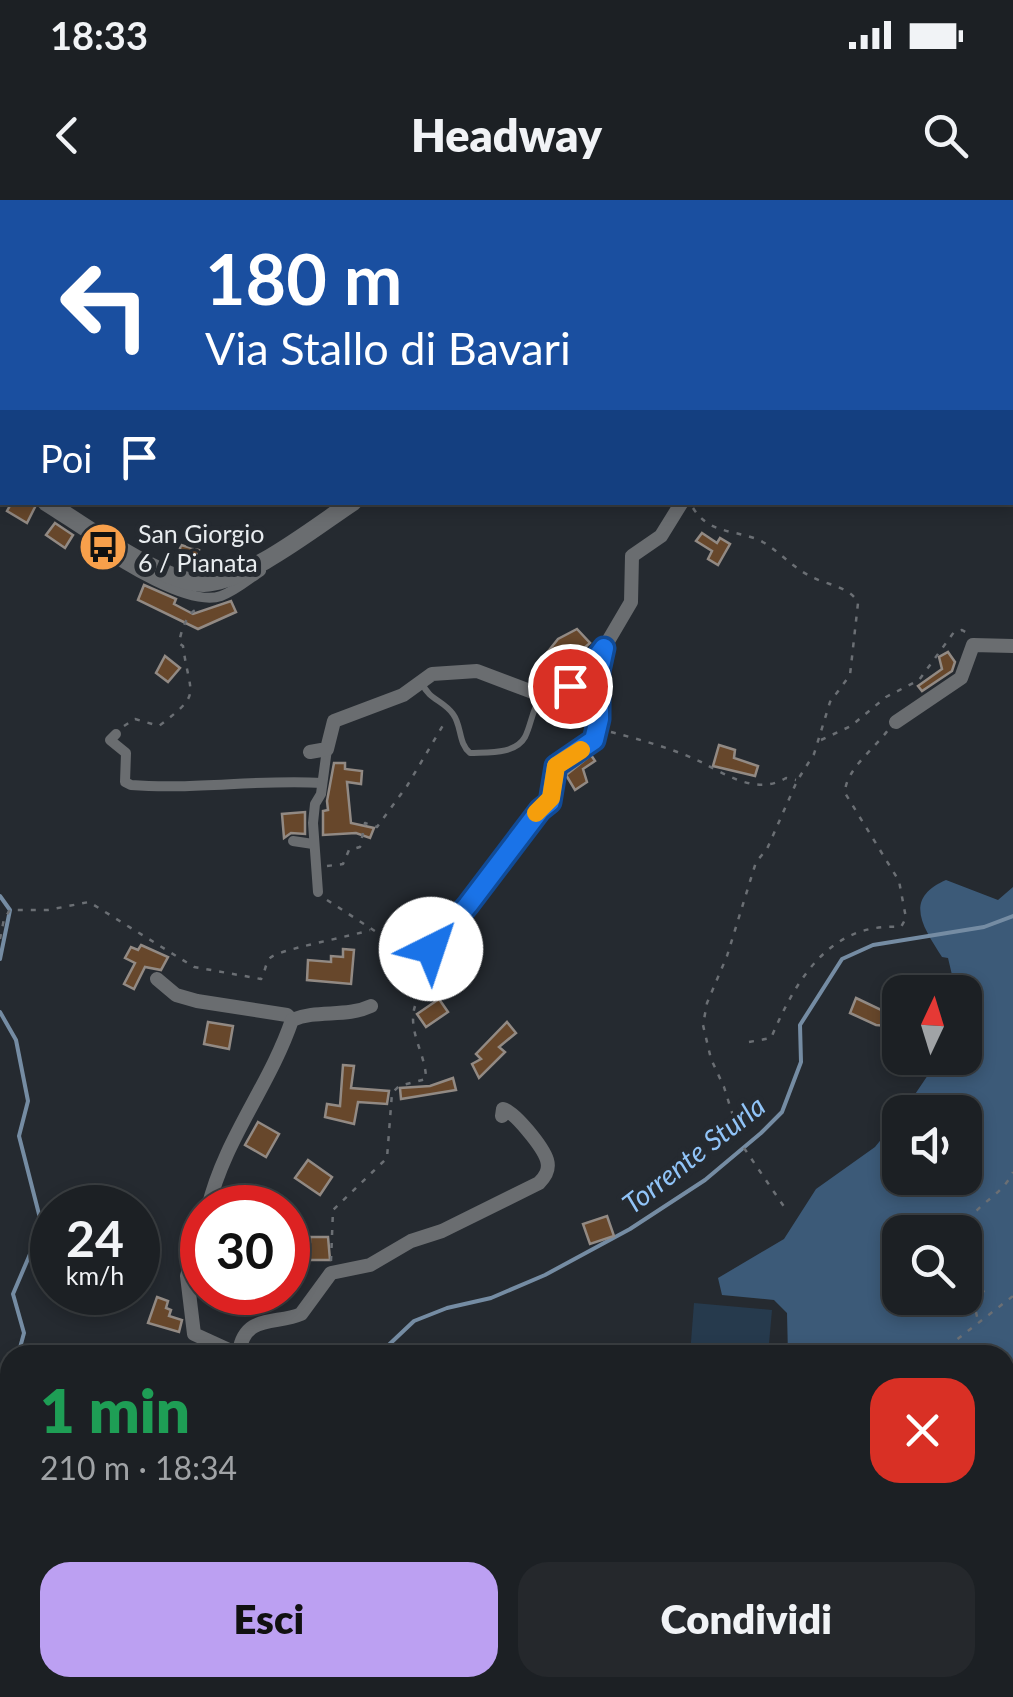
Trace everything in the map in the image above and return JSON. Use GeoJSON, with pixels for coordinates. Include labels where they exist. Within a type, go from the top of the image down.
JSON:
{"type":"FeatureCollection","features":[{"type":"Feature","properties":{"kind":"street"},"geometry":{"type":"LineString","coordinates":[[51,505],[166,573],[203,583],[241,573],[349,505]]}},
{"type":"Feature","properties":{"kind":"street"},"geometry":{"type":"LineString","coordinates":[[318,892],[313,844],[316,804],[334,721],[403,695],[432,674],[477,671],[541,697],[580,680],[631,602],[632,556],[661,536],[684,505]]}},
{"type":"Feature","properties":{"kind":"street"},"geometry":{"type":"LineString","coordinates":[[100,535],[94,544],[138,573],[184,592],[220,597],[302,540],[300,536]]}},
{"type":"Feature","properties":{"kind":"street"},"geometry":{"type":"LineString","coordinates":[[896,722],[961,678],[970,647],[978,643],[1013,646]]}},
{"type":"Feature","properties":{"kind":"street"},"geometry":{"type":"LineString","coordinates":[[421,987],[431,949],[550,802],[556,766],[594,740],[604,648]]}},
{"type":"Feature","properties":{"kind":"street"},"geometry":{"type":"LineString","coordinates":[[116,734],[110,740],[126,753],[125,782],[131,785],[174,788],[236,782],[322,784]]}},
{"type":"Feature","properties":{"kind":"street"},"geometry":{"type":"LineString","coordinates":[[310,752],[327,749]]}},
{"type":"Feature","properties":{"kind":"street"},"geometry":{"type":"LineString","coordinates":[[294,841],[313,844]]}},
{"type":"Feature","properties":{"kind":"street"},"geometry":{"type":"LineString","coordinates":[[157,980],[186,998],[287,1015],[292,1020]]}},
{"type":"Feature","properties":{"kind":"street"},"geometry":{"type":"LineString","coordinates":[[216,1185],[226,1156],[284,1045],[292,1020],[311,1012],[348,1014],[371,1006]]}},
{"type":"Feature","properties":{"kind":"street"},"geometry":{"type":"LineString","coordinates":[[240,1345],[261,1321],[301,1314],[330,1273],[370,1265],[539,1183],[547,1173],[546,1159],[513,1113],[503,1109],[502,1116]]}},
{"type":"Feature","properties":{"kind":"street"},"geometry":{"type":"LineString","coordinates":[[191,1315],[194,1334],[219,1345]]}},
{"type":"Feature","properties":{"kind":"lane"},"geometry":{"type":"LineString","coordinates":[[421,680],[431,698],[456,718],[466,752],[490,753],[519,744],[541,697]]}},
{"type":"Feature","properties":{"kind":"path"},"geometry":{"type":"LineString","coordinates":[[688,505],[701,520],[723,532],[772,547],[802,572],[856,597],[858,605],[851,671],[830,702],[819,740],[767,849],[756,862],[703,1025],[739,1135]]}},
{"type":"Feature","properties":{"kind":"path"},"geometry":{"type":"LineString","coordinates":[[116,734],[132,719],[158,726],[188,703],[192,688],[184,646],[180,643],[182,628],[191,612],[198,609]]}},
{"type":"Feature","properties":{"kind":"path"},"geometry":{"type":"LineString","coordinates":[[819,740],[851,726],[886,697],[920,680],[954,632],[962,630],[978,643]]}},
{"type":"Feature","properties":{"kind":"path"},"geometry":{"type":"LineString","coordinates":[[316,868],[344,864],[349,850],[360,847],[365,823],[376,827],[407,786],[450,710]]}},
{"type":"Feature","properties":{"kind":"path"},"geometry":{"type":"LineString","coordinates":[[749,1042],[771,1038],[794,990],[810,965],[830,945],[860,931],[901,927],[906,918],[898,881],[845,793],[845,784],[854,770],[896,722]]}},
{"type":"Feature","properties":{"kind":"path"},"geometry":{"type":"LineString","coordinates":[[603,738],[610,732],[638,740],[740,781],[775,784],[786,778],[797,780]]}},
{"type":"Feature","properties":{"kind":"path"},"geometry":{"type":"LineString","coordinates":[[318,892],[385,940],[397,972],[421,987],[411,1020],[426,1079],[395,1088],[388,1110],[387,1158],[333,1210],[330,1273]]}},
{"type":"Feature","properties":{"kind":"path"},"geometry":{"type":"LineString","coordinates":[[0,939],[10,910],[48,910],[88,902],[194,968],[261,979],[270,957],[280,950],[321,944],[370,930]]}},
{"type":"Feature","properties":{"kind":"path"},"geometry":{"type":"LineString","coordinates":[[744,1148],[787,1211]]}},
{"type":"Feature","properties":{"kind":"path"},"geometry":{"type":"LineString","coordinates":[[970,1215],[1007,1184],[1013,1172]]}},
{"type":"Feature","properties":{"kind":"path"},"geometry":{"type":"LineString","coordinates":[[950,1345],[1013,1296]]}},
{"type":"Feature","properties":{"kind":"path"},"geometry":{"type":"LineString","coordinates":[[977,1315],[978,1323]]}},
{"type":"Feature","properties":{"kind":"shaded area"},"geometry":{"type":"Polygon","coordinates":[[[946,880],[998,900],[1013,887],[1013,1345],[788,1345],[787,1313],[774,1300],[722,1295],[718,1278],[784,1239],[816,1189],[882,1138],[882,1195],[982,1195],[982,1095],[914,1095],[928,1075],[982,1075],[982,975],[952,975],[948,958],[942,957],[924,925],[921,905],[932,888],[946,880]]]}},
{"type":"Feature","properties":{"kind":"shaded area"},"geometry":{"type":"Polygon","coordinates":[[[694,1303],[772,1310],[769,1345],[691,1345],[694,1303]]]}},
{"type":"Feature","properties":{"kind":"building"},"geometry":{"type":"Polygon","coordinates":[[[10,505],[35,507],[27,523],[7,511],[10,505]]]}},
{"type":"Feature","properties":{"kind":"building"},"geometry":{"type":"Polygon","coordinates":[[[55,523],[73,535],[65,548],[46,535],[55,523]]]}},
{"type":"Feature","properties":{"kind":"building"},"geometry":{"type":"Polygon","coordinates":[[[702,533],[717,543],[720,538],[730,544],[718,565],[708,559],[712,551],[696,541],[702,533]]]}},
{"type":"Feature","properties":{"kind":"building"},"geometry":{"type":"Polygon","coordinates":[[[181,545],[199,550],[194,568],[176,563],[181,545]]]}},
{"type":"Feature","properties":{"kind":"building"},"geometry":{"type":"Polygon","coordinates":[[[144,585],[176,599],[174,604],[193,614],[231,601],[236,612],[198,629],[138,600],[144,585]]]}},
{"type":"Feature","properties":{"kind":"building"},"geometry":{"type":"Polygon","coordinates":[[[577,629],[590,643],[582,650],[585,655],[576,667],[556,680],[549,675],[559,661],[546,654],[558,639],[577,629]]]}},
{"type":"Feature","properties":{"kind":"building"},"geometry":{"type":"Polygon","coordinates":[[[948,652],[955,662],[952,671],[922,691],[918,686],[942,669],[939,657],[948,652]]]}},
{"type":"Feature","properties":{"kind":"building"},"geometry":{"type":"Polygon","coordinates":[[[165,656],[180,668],[168,682],[156,673],[165,656]]]}},
{"type":"Feature","properties":{"kind":"building"},"geometry":{"type":"Polygon","coordinates":[[[719,745],[735,750],[734,758],[758,766],[755,776],[713,766],[719,745]]]}},
{"type":"Feature","properties":{"kind":"building"},"geometry":{"type":"Polygon","coordinates":[[[591,755],[595,761],[583,769],[587,782],[575,790],[566,775],[591,755]]]}},
{"type":"Feature","properties":{"kind":"building"},"geometry":{"type":"Polygon","coordinates":[[[334,763],[345,763],[345,769],[362,771],[361,784],[347,782],[351,823],[374,828],[370,838],[356,833],[323,835],[323,811],[328,810],[334,763]]]}},
{"type":"Feature","properties":{"kind":"building"},"geometry":{"type":"Polygon","coordinates":[[[305,812],[305,834],[291,833],[284,838],[282,814],[305,812]]]}},
{"type":"Feature","properties":{"kind":"building"},"geometry":{"type":"Polygon","coordinates":[[[141,945],[168,957],[161,970],[145,967],[134,989],[124,984],[135,963],[125,958],[131,947],[138,950],[141,945]]]}},
{"type":"Feature","properties":{"kind":"building"},"geometry":{"type":"Polygon","coordinates":[[[343,949],[354,950],[351,984],[307,980],[308,960],[331,962],[331,956],[343,957],[343,949]]]}},
{"type":"Feature","properties":{"kind":"building"},"geometry":{"type":"Polygon","coordinates":[[[856,998],[882,1010],[882,1026],[876,1025],[850,1013],[856,998]]]}},
{"type":"Feature","properties":{"kind":"building"},"geometry":{"type":"Polygon","coordinates":[[[439,999],[448,1012],[426,1027],[417,1014],[439,999]]]}},
{"type":"Feature","properties":{"kind":"building"},"geometry":{"type":"Polygon","coordinates":[[[208,1022],[233,1026],[229,1049],[204,1044],[208,1022]]]}},
{"type":"Feature","properties":{"kind":"building"},"geometry":{"type":"Polygon","coordinates":[[[507,1022],[516,1033],[499,1047],[505,1052],[479,1078],[472,1064],[481,1059],[476,1054],[507,1022]]]}},
{"type":"Feature","properties":{"kind":"building"},"geometry":{"type":"Polygon","coordinates":[[[343,1065],[354,1066],[351,1088],[389,1091],[387,1104],[358,1102],[354,1124],[325,1117],[327,1104],[340,1106],[343,1065]]]}},
{"type":"Feature","properties":{"kind":"building"},"geometry":{"type":"Polygon","coordinates":[[[453,1078],[456,1090],[401,1099],[400,1088],[430,1086],[453,1078]]]}},
{"type":"Feature","properties":{"kind":"building"},"geometry":{"type":"Polygon","coordinates":[[[258,1122],[279,1134],[266,1157],[245,1145],[258,1122]]]}},
{"type":"Feature","properties":{"kind":"building"},"geometry":{"type":"Polygon","coordinates":[[[308,1160],[332,1177],[320,1195],[295,1178],[308,1160]]]}},
{"type":"Feature","properties":{"kind":"building"},"geometry":{"type":"Polygon","coordinates":[[[607,1216],[614,1236],[590,1244],[583,1224],[607,1216]]]}},
{"type":"Feature","properties":{"kind":"building"},"geometry":{"type":"Polygon","coordinates":[[[310,1237],[328,1237],[330,1260],[310,1260],[310,1237]]]}},
{"type":"Feature","properties":{"kind":"building"},"geometry":{"type":"Polygon","coordinates":[[[160,1298],[168,1301],[169,1316],[182,1320],[179,1332],[148,1323],[151,1315],[160,1315],[160,1298]]]}},
{"type":"Feature","properties":{"kind":"waterway"},"geometry":{"type":"LineString","coordinates":[[0,896],[10,910],[0,959]]}},
{"type":"Feature","properties":{"kind":"waterway","name":"Torrente Sturla"},"geometry":{"type":"LineString","coordinates":[[389,1345],[414,1321],[447,1308],[491,1298],[545,1275],[630,1229],[705,1180],[761,1133],[782,1112],[801,1062],[800,1025],[842,959],[873,945],[984,927],[1013,916]]}},
{"type":"Feature","properties":{"kind":"waterway"},"geometry":{"type":"LineString","coordinates":[[0,1012],[16,1040],[28,1101],[19,1136],[42,1226],[13,1294],[24,1333],[21,1345]]}},
{"type":"Feature","properties":{"kind":"slow traffic"},"geometry":{"type":"LineString","coordinates":[[536,813],[550,802],[556,766],[581,750]]}},
{"type":"Feature","properties":{"kind":"place","name":"San Giorgio 6 / Pianata"},"geometry":{"type":"Point","coordinates":[103,547]}},
{"type":"Feature","properties":{"kind":"route"},"geometry":{"type":"LineString","coordinates":[[431,949],[550,802],[556,766],[594,740],[604,648],[580,680],[570,686]]}}]}
